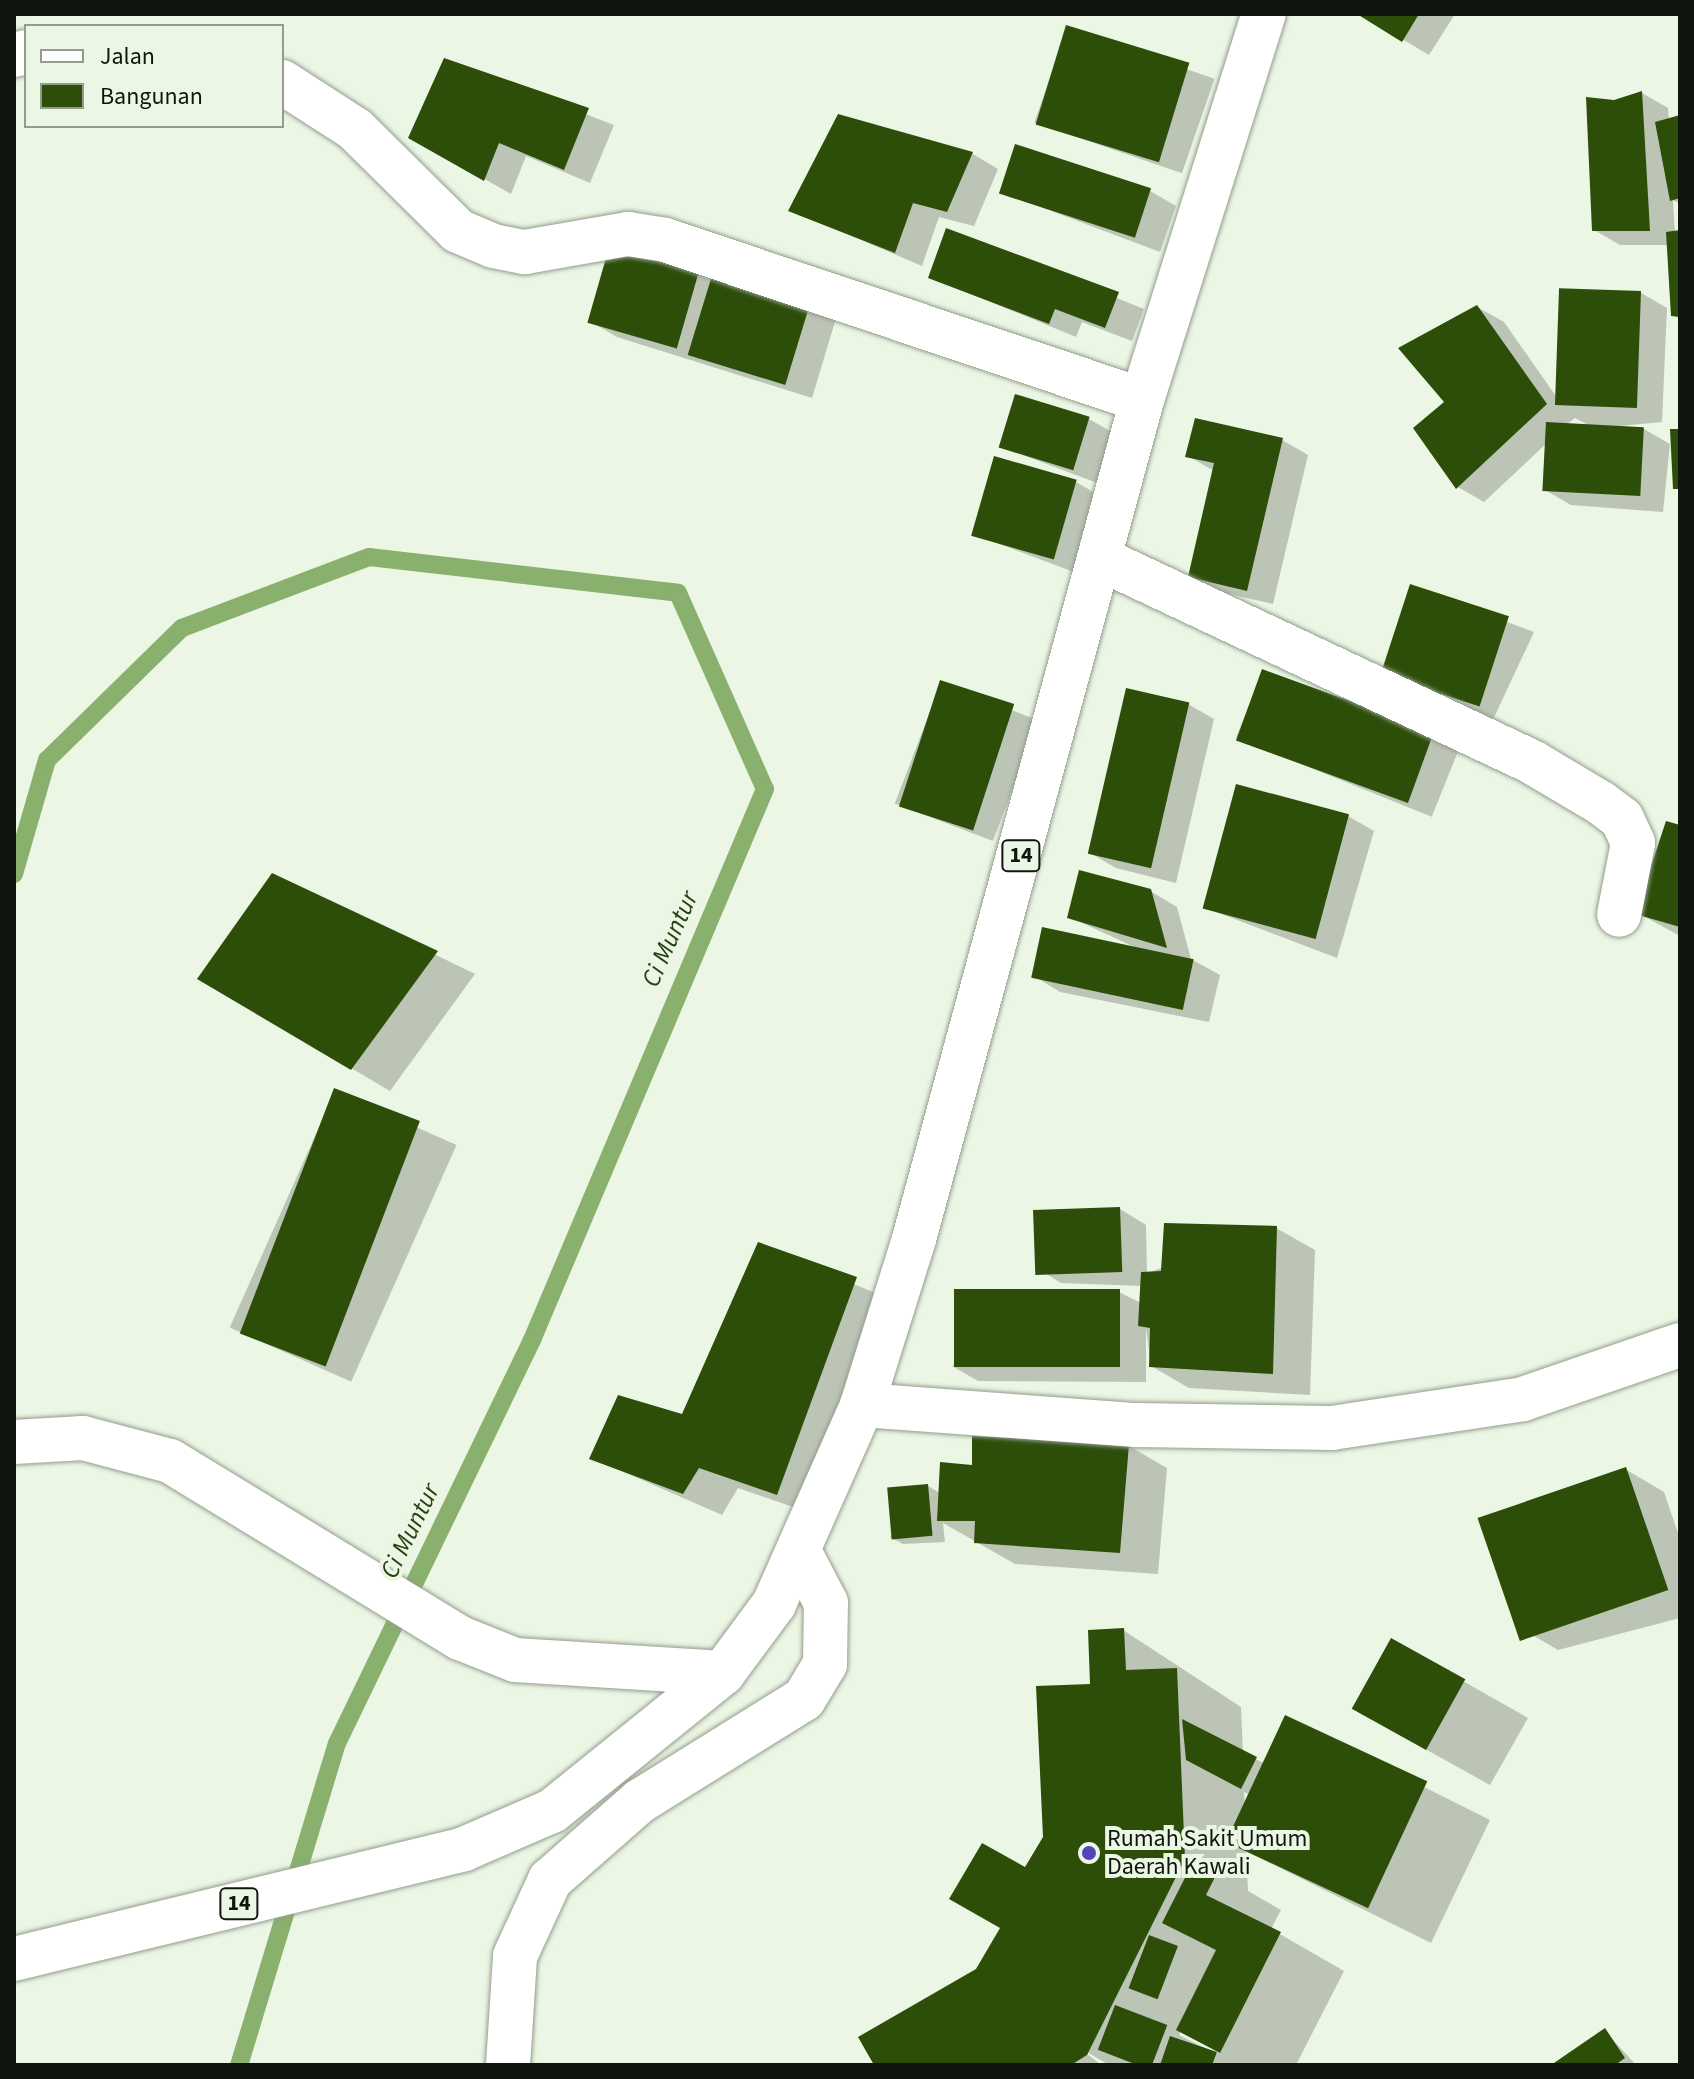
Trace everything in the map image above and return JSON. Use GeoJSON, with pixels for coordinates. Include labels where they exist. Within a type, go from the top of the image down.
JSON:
{"type":"FeatureCollection","features":[{"type":"Feature","properties":{"kind":"main road","name":"14"},"geometry":{"type":"LineString","coordinates":[[14,1959],[464,1849],[552,1811],[723,1673],[774,1604],[800,1553],[862,1405],[1103,560],[1142,400],[1264,14]]}},
{"type":"Feature","properties":{"kind":"main road"},"geometry":{"type":"LineString","coordinates":[[284,83],[355,129],[458,231],[493,246],[525,252],[628,234],[665,240],[1142,400]]}},
{"type":"Feature","properties":{"kind":"main road"},"geometry":{"type":"LineString","coordinates":[[1103,560],[1532,762],[1601,803],[1622,819],[1633,843],[1619,915]]}},
{"type":"Feature","properties":{"kind":"main road"},"geometry":{"type":"LineString","coordinates":[[862,1405],[1151,1426],[1332,1428],[1523,1399],[1680,1345]]}},
{"type":"Feature","properties":{"kind":"main road"},"geometry":{"type":"LineString","coordinates":[[14,1442],[83,1438],[170,1461],[460,1638],[515,1660],[723,1673]]}},
{"type":"Feature","properties":{"kind":"main road"},"geometry":{"type":"LineString","coordinates":[[508,2065],[515,1956],[550,1880],[640,1801],[804,1699],[825,1664],[826,1603],[800,1553]]}},
{"type":"Feature","properties":{"kind":"building"},"geometry":{"type":"Polygon","coordinates":[[[1357,14],[1419,14],[1402,42],[1357,14]]]}},
{"type":"Feature","properties":{"kind":"building"},"geometry":{"type":"Polygon","coordinates":[[[1066,25],[1189,63],[1159,162],[1036,124],[1066,25]]]}},
{"type":"Feature","properties":{"kind":"building"},"geometry":{"type":"Polygon","coordinates":[[[444,58],[589,108],[564,170],[499,143],[484,181],[408,138],[444,58]]]}},
{"type":"Feature","properties":{"kind":"building"},"geometry":{"type":"Polygon","coordinates":[[[1642,91],[1650,231],[1592,231],[1586,97],[1614,100],[1642,91]]]}},
{"type":"Feature","properties":{"kind":"building"},"geometry":{"type":"Polygon","coordinates":[[[838,114],[973,152],[947,212],[913,203],[895,253],[788,211],[838,114]]]}},
{"type":"Feature","properties":{"kind":"building"},"geometry":{"type":"Polygon","coordinates":[[[1680,115],[1680,198],[1670,201],[1655,122],[1680,115]]]}},
{"type":"Feature","properties":{"kind":"building"},"geometry":{"type":"Polygon","coordinates":[[[1015,144],[1151,188],[1135,238],[999,193],[1015,144]]]}},
{"type":"Feature","properties":{"kind":"building"},"geometry":{"type":"Polygon","coordinates":[[[946,228],[1119,292],[1105,328],[1055,309],[1049,324],[928,278],[946,228]]]}},
{"type":"Feature","properties":{"kind":"building"},"geometry":{"type":"Polygon","coordinates":[[[1680,230],[1680,317],[1671,316],[1666,232],[1680,230]]]}},
{"type":"Feature","properties":{"kind":"building"},"geometry":{"type":"Polygon","coordinates":[[[610,244],[699,270],[677,348],[587,323],[610,244]]]}},
{"type":"Feature","properties":{"kind":"building"},"geometry":{"type":"Polygon","coordinates":[[[714,269],[812,299],[785,385],[688,355],[714,269]]]}},
{"type":"Feature","properties":{"kind":"building"},"geometry":{"type":"Polygon","coordinates":[[[1559,288],[1641,291],[1637,408],[1555,405],[1559,288]]]}},
{"type":"Feature","properties":{"kind":"building"},"geometry":{"type":"Polygon","coordinates":[[[1477,305],[1547,404],[1456,489],[1413,428],[1444,402],[1398,348],[1477,305]]]}},
{"type":"Feature","properties":{"kind":"building"},"geometry":{"type":"Polygon","coordinates":[[[1015,394],[1090,417],[1073,470],[999,448],[1015,394]]]}},
{"type":"Feature","properties":{"kind":"building"},"geometry":{"type":"Polygon","coordinates":[[[1195,418],[1283,438],[1247,591],[1188,577],[1214,463],[1185,457],[1195,418]]]}},
{"type":"Feature","properties":{"kind":"building"},"geometry":{"type":"Polygon","coordinates":[[[1546,422],[1644,427],[1640,496],[1542,491],[1546,422]]]}},
{"type":"Feature","properties":{"kind":"building"},"geometry":{"type":"Polygon","coordinates":[[[1670,429],[1680,429],[1680,489],[1673,489],[1670,429]]]}},
{"type":"Feature","properties":{"kind":"building"},"geometry":{"type":"Polygon","coordinates":[[[994,456],[1077,480],[1054,559],[971,536],[994,456]]]}},
{"type":"Feature","properties":{"kind":"building"},"geometry":{"type":"Polygon","coordinates":[[[1410,584],[1509,616],[1480,706],[1381,674],[1410,584]]]}},
{"type":"Feature","properties":{"kind":"building"},"geometry":{"type":"Polygon","coordinates":[[[1262,669],[1434,732],[1408,803],[1236,740],[1262,669]]]}},
{"type":"Feature","properties":{"kind":"building"},"geometry":{"type":"Polygon","coordinates":[[[940,680],[1014,704],[973,831],[899,806],[940,680]]]}},
{"type":"Feature","properties":{"kind":"building"},"geometry":{"type":"Polygon","coordinates":[[[1126,688],[1189,703],[1151,868],[1088,854],[1126,688]]]}},
{"type":"Feature","properties":{"kind":"building"},"geometry":{"type":"Polygon","coordinates":[[[1236,784],[1349,814],[1316,939],[1203,909],[1236,784]]]}},
{"type":"Feature","properties":{"kind":"building"},"geometry":{"type":"Polygon","coordinates":[[[1666,821],[1680,825],[1680,927],[1635,914],[1666,821]]]}},
{"type":"Feature","properties":{"kind":"building"},"geometry":{"type":"Polygon","coordinates":[[[1079,870],[1151,889],[1167,948],[1067,918],[1079,870]]]}},
{"type":"Feature","properties":{"kind":"building"},"geometry":{"type":"Polygon","coordinates":[[[272,873],[438,951],[351,1070],[197,979],[272,873]]]}},
{"type":"Feature","properties":{"kind":"building"},"geometry":{"type":"Polygon","coordinates":[[[1042,927],[1194,959],[1183,1010],[1031,978],[1042,927]]]}},
{"type":"Feature","properties":{"kind":"building"},"geometry":{"type":"Polygon","coordinates":[[[334,1088],[420,1121],[326,1367],[240,1334],[334,1088]]]}},
{"type":"Feature","properties":{"kind":"building"},"geometry":{"type":"Polygon","coordinates":[[[1120,1207],[1122,1272],[1035,1275],[1033,1210],[1120,1207]]]}},
{"type":"Feature","properties":{"kind":"building"},"geometry":{"type":"Polygon","coordinates":[[[1164,1223],[1277,1226],[1273,1374],[1149,1367],[1150,1328],[1138,1326],[1141,1272],[1161,1271],[1164,1223]]]}},
{"type":"Feature","properties":{"kind":"building"},"geometry":{"type":"Polygon","coordinates":[[[758,1242],[857,1277],[777,1495],[699,1468],[683,1494],[589,1459],[618,1395],[682,1414],[758,1242]]]}},
{"type":"Feature","properties":{"kind":"building"},"geometry":{"type":"Polygon","coordinates":[[[954,1289],[1120,1289],[1120,1367],[954,1367],[954,1289]]]}},
{"type":"Feature","properties":{"kind":"building"},"geometry":{"type":"Polygon","coordinates":[[[972,1436],[1129,1444],[1120,1553],[974,1543],[975,1521],[937,1521],[940,1462],[972,1465],[972,1436]]]}},
{"type":"Feature","properties":{"kind":"building"},"geometry":{"type":"Polygon","coordinates":[[[1626,1467],[1668,1590],[1520,1641],[1478,1518],[1626,1467]]]}},
{"type":"Feature","properties":{"kind":"building"},"geometry":{"type":"Polygon","coordinates":[[[928,1484],[933,1536],[892,1539],[887,1488],[928,1484]]]}},
{"type":"Feature","properties":{"kind":"building"},"geometry":{"type":"Polygon","coordinates":[[[1124,1628],[1126,1670],[1177,1668],[1185,1859],[1087,2055],[1071,2065],[874,2065],[858,2037],[976,1969],[1000,1928],[949,1899],[982,1843],[1025,1867],[1043,1837],[1036,1686],[1090,1684],[1088,1630],[1124,1628]]]}},
{"type":"Feature","properties":{"kind":"building"},"geometry":{"type":"Polygon","coordinates":[[[1391,1638],[1465,1679],[1426,1750],[1352,1709],[1391,1638]]]}},
{"type":"Feature","properties":{"kind":"building"},"geometry":{"type":"Polygon","coordinates":[[[1285,1715],[1427,1781],[1368,1908],[1226,1842],[1285,1715]]]}},
{"type":"Feature","properties":{"kind":"building"},"geometry":{"type":"Polygon","coordinates":[[[1182,1719],[1257,1757],[1241,1789],[1186,1760],[1182,1719]]]}},
{"type":"Feature","properties":{"kind":"building"},"geometry":{"type":"Polygon","coordinates":[[[1194,1860],[1218,1871],[1206,1895],[1281,1932],[1220,2053],[1176,2030],[1216,1950],[1162,1923],[1194,1860]]]}},
{"type":"Feature","properties":{"kind":"building"},"geometry":{"type":"Polygon","coordinates":[[[1149,1935],[1178,1946],[1158,1999],[1129,1988],[1149,1935]]]}},
{"type":"Feature","properties":{"kind":"building"},"geometry":{"type":"Polygon","coordinates":[[[1115,2005],[1167,2025],[1152,2065],[1137,2065],[1098,2050],[1115,2005]]]}},
{"type":"Feature","properties":{"kind":"building"},"geometry":{"type":"Polygon","coordinates":[[[1605,2028],[1625,2058],[1615,2065],[1551,2065],[1605,2028]]]}},
{"type":"Feature","properties":{"kind":"building"},"geometry":{"type":"Polygon","coordinates":[[[1170,2036],[1217,2052],[1212,2065],[1160,2065],[1170,2036]]]}},
{"type":"Feature","properties":{"kind":"waterway","name":"Ci Muntur"},"geometry":{"type":"LineString","coordinates":[[14,874],[47,760],[182,628],[369,557],[678,593],[765,789],[532,1340],[337,1743],[239,2065]]}},
{"type":"Feature","properties":{"kind":"place","name":"Rumah Sakit Umum Daerah Kawali"},"geometry":{"type":"Point","coordinates":[1089,1853]}}]}
